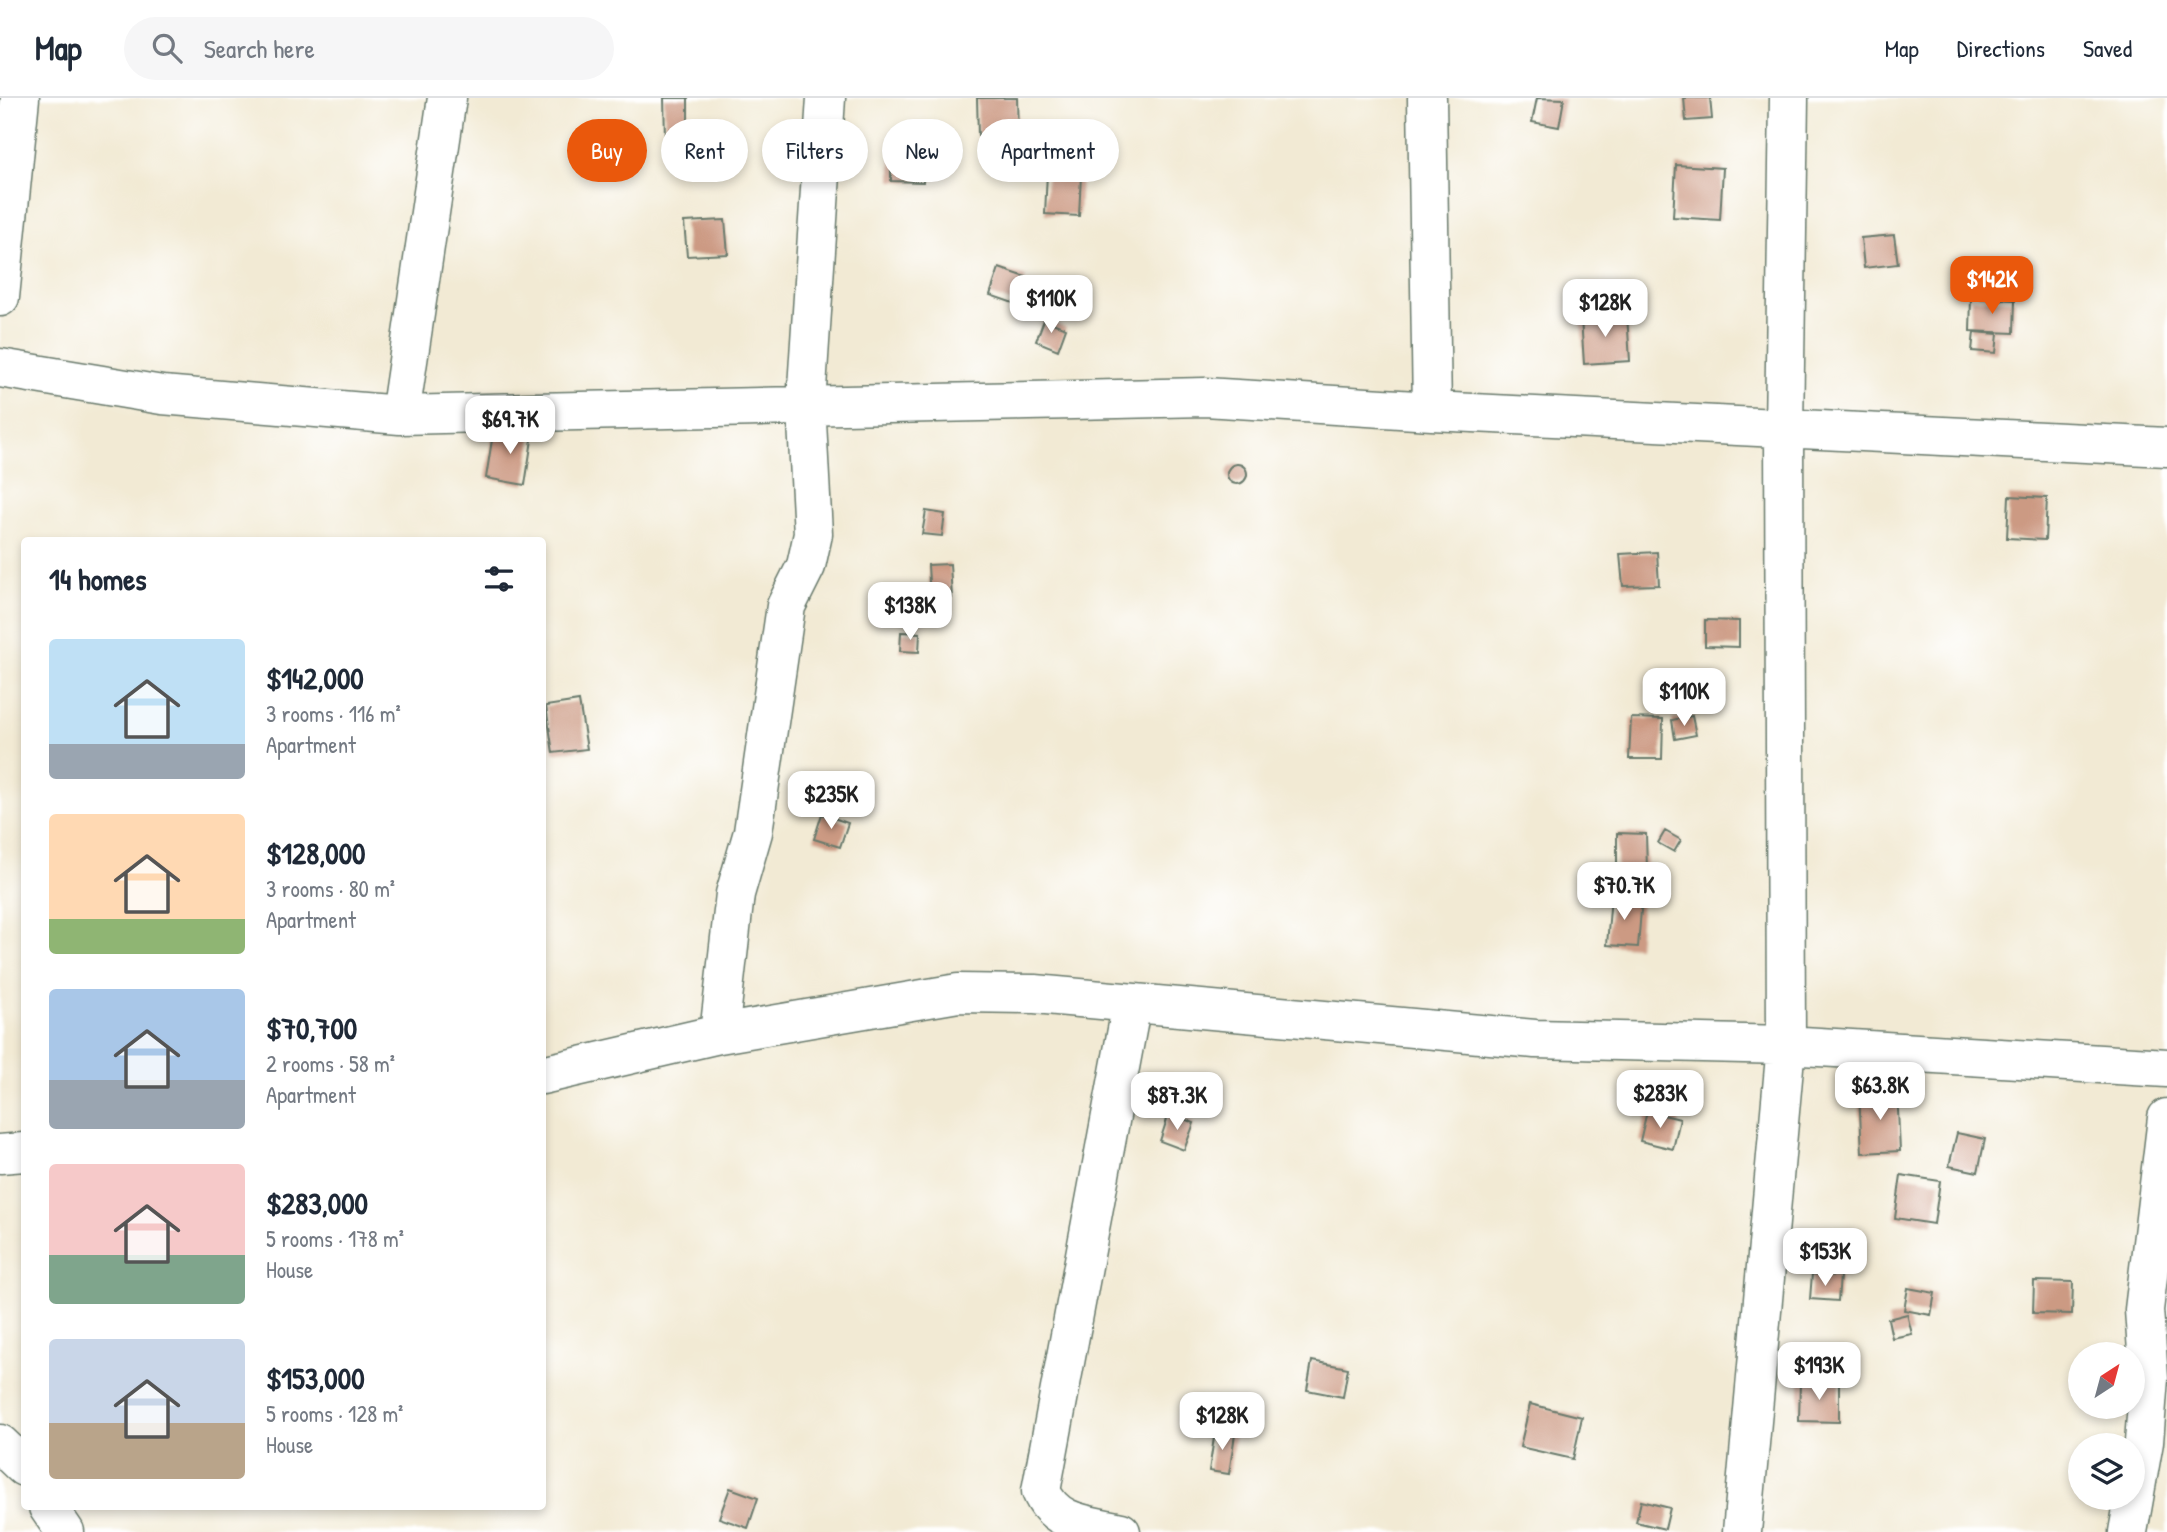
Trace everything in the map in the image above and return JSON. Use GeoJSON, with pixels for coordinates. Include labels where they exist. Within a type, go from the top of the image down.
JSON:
{"type":"FeatureCollection","features":[{"type":"Feature","properties":{"kind":"street"},"geometry":{"type":"LineString","coordinates":[[0,297],[20,98]]}},
{"type":"Feature","properties":{"kind":"street"},"geometry":{"type":"LineString","coordinates":[[400,415],[447,98]]}},
{"type":"Feature","properties":{"kind":"street"},"geometry":{"type":"LineString","coordinates":[[719,1034],[736,894],[753,832],[786,607],[806,566],[813,534],[806,403],[826,98]]}},
{"type":"Feature","properties":{"kind":"street"},"geometry":{"type":"LineString","coordinates":[[1427,98],[1432,411]]}},
{"type":"Feature","properties":{"kind":"street"},"geometry":{"type":"LineString","coordinates":[[1742,1532],[1786,1045],[1784,429],[1789,98]]}},
{"type":"Feature","properties":{"kind":"street"},"geometry":{"type":"LineString","coordinates":[[0,368],[162,395],[400,415],[806,403],[1205,397],[1432,411],[2167,447]]}},
{"type":"Feature","properties":{"kind":"street"},"geometry":{"type":"LineString","coordinates":[[546,1075],[719,1034],[958,993],[1035,994],[1535,1039],[1786,1045],[2167,1068]]}},
{"type":"Feature","properties":{"kind":"street"},"geometry":{"type":"LineString","coordinates":[[1122,1532],[1059,1516],[1047,1506],[1041,1491],[1132,1003]]}},
{"type":"Feature","properties":{"kind":"street"},"geometry":{"type":"LineString","coordinates":[[2129,1532],[2144,1441],[2148,1378],[2144,1310],[2167,1118]]}},
{"type":"Feature","properties":{"kind":"street"},"geometry":{"type":"LineString","coordinates":[[0,1154],[21,1152]]}},
{"type":"Feature","properties":{"kind":"street"},"geometry":{"type":"LineString","coordinates":[[0,1444],[21,1464]]}},
{"type":"Feature","properties":{"kind":"street"},"geometry":{"type":"LineString","coordinates":[[50,1510],[65,1532]]}},
{"type":"Feature","properties":{"kind":"building"},"geometry":{"type":"Polygon","coordinates":[[[664,98],[688,98],[688,119],[665,119],[664,98]]]}},
{"type":"Feature","properties":{"kind":"building"},"geometry":{"type":"Polygon","coordinates":[[[977,98],[1017,98],[1018,119],[978,119],[977,98]]]}},
{"type":"Feature","properties":{"kind":"building"},"geometry":{"type":"Polygon","coordinates":[[[1537,98],[1564,99],[1559,127],[1532,122],[1537,98]]]}},
{"type":"Feature","properties":{"kind":"building"},"geometry":{"type":"Polygon","coordinates":[[[1684,98],[1710,98],[1712,119],[1686,121],[1684,98]]]}},
{"type":"Feature","properties":{"kind":"building"},"geometry":{"type":"Polygon","coordinates":[[[1676,165],[1723,168],[1720,220],[1673,217],[1676,165]]]}},
{"type":"Feature","properties":{"kind":"building"},"geometry":{"type":"Polygon","coordinates":[[[1047,182],[1081,182],[1079,216],[1045,214],[1047,182]]]}},
{"type":"Feature","properties":{"kind":"building"},"geometry":{"type":"Polygon","coordinates":[[[725,220],[728,254],[687,256],[684,222],[725,220]]]}},
{"type":"Feature","properties":{"kind":"building"},"geometry":{"type":"Polygon","coordinates":[[[1894,235],[1898,264],[1864,268],[1861,238],[1894,235]]]}},
{"type":"Feature","properties":{"kind":"building"},"geometry":{"type":"Polygon","coordinates":[[[999,268],[1026,277],[1016,304],[990,295],[999,268]]]}},
{"type":"Feature","properties":{"kind":"building"},"geometry":{"type":"Polygon","coordinates":[[[1971,298],[2015,300],[2014,333],[1970,331],[1971,298]]]}},
{"type":"Feature","properties":{"kind":"building"},"geometry":{"type":"Polygon","coordinates":[[[1627,315],[1630,361],[1584,364],[1581,318],[1627,315]]]}},
{"type":"Feature","properties":{"kind":"building"},"geometry":{"type":"Polygon","coordinates":[[[1044,320],[1066,328],[1058,350],[1036,341],[1044,320]]]}},
{"type":"Feature","properties":{"kind":"building"},"geometry":{"type":"Polygon","coordinates":[[[1974,332],[1998,334],[1996,353],[1972,351],[1974,332]]]}},
{"type":"Feature","properties":{"kind":"building"},"geometry":{"type":"Polygon","coordinates":[[[494,427],[533,433],[525,485],[486,478],[494,427]]]}},
{"type":"Feature","properties":{"kind":"building"},"geometry":{"type":"Polygon","coordinates":[[[1233,464],[1241,464],[1247,474],[1241,484],[1233,484],[1227,478],[1227,470],[1233,464]]]}},
{"type":"Feature","properties":{"kind":"building"},"geometry":{"type":"Polygon","coordinates":[[[2009,496],[2047,498],[2045,540],[2007,538],[2009,496]]]}},
{"type":"Feature","properties":{"kind":"building"},"geometry":{"type":"Polygon","coordinates":[[[926,511],[945,514],[942,536],[922,534],[926,511]]]}},
{"type":"Feature","properties":{"kind":"building"},"geometry":{"type":"Polygon","coordinates":[[[1657,552],[1659,585],[1623,586],[1620,554],[1657,552]]]}},
{"type":"Feature","properties":{"kind":"building"},"geometry":{"type":"Polygon","coordinates":[[[950,564],[952,598],[930,599],[928,565],[950,564]]]}},
{"type":"Feature","properties":{"kind":"building"},"geometry":{"type":"Polygon","coordinates":[[[1705,620],[1739,621],[1739,647],[1705,646],[1705,620]]]}},
{"type":"Feature","properties":{"kind":"building"},"geometry":{"type":"Polygon","coordinates":[[[901,632],[920,633],[919,652],[900,651],[901,632]]]}},
{"type":"Feature","properties":{"kind":"building"},"geometry":{"type":"Polygon","coordinates":[[[579,701],[587,749],[553,753],[546,706],[579,701]]]}},
{"type":"Feature","properties":{"kind":"building"},"geometry":{"type":"Polygon","coordinates":[[[1692,716],[1696,735],[1675,739],[1672,720],[1692,716]]]}},
{"type":"Feature","properties":{"kind":"building"},"geometry":{"type":"Polygon","coordinates":[[[1631,718],[1663,719],[1662,759],[1629,759],[1631,718]]]}},
{"type":"Feature","properties":{"kind":"building"},"geometry":{"type":"Polygon","coordinates":[[[822,814],[848,823],[840,847],[814,839],[822,814]]]}},
{"type":"Feature","properties":{"kind":"building"},"geometry":{"type":"Polygon","coordinates":[[[1665,831],[1681,840],[1674,852],[1658,843],[1665,831]]]}},
{"type":"Feature","properties":{"kind":"building"},"geometry":{"type":"Polygon","coordinates":[[[1617,833],[1646,834],[1647,870],[1617,870],[1617,833]]]}},
{"type":"Feature","properties":{"kind":"building"},"geometry":{"type":"Polygon","coordinates":[[[1611,896],[1642,898],[1638,947],[1607,945],[1611,896]]]}},
{"type":"Feature","properties":{"kind":"building"},"geometry":{"type":"Polygon","coordinates":[[[1897,1090],[1900,1151],[1862,1153],[1859,1092],[1897,1090]]]}},
{"type":"Feature","properties":{"kind":"building"},"geometry":{"type":"Polygon","coordinates":[[[1647,1111],[1680,1119],[1673,1149],[1640,1141],[1647,1111]]]}},
{"type":"Feature","properties":{"kind":"building"},"geometry":{"type":"Polygon","coordinates":[[[1169,1113],[1194,1123],[1184,1150],[1160,1141],[1169,1113]]]}},
{"type":"Feature","properties":{"kind":"building"},"geometry":{"type":"Polygon","coordinates":[[[1957,1133],[1985,1139],[1978,1172],[1949,1166],[1957,1133]]]}},
{"type":"Feature","properties":{"kind":"building"},"geometry":{"type":"Polygon","coordinates":[[[1901,1175],[1940,1181],[1934,1224],[1895,1218],[1901,1175]]]}},
{"type":"Feature","properties":{"kind":"building"},"geometry":{"type":"Polygon","coordinates":[[[1812,1274],[1840,1276],[1838,1301],[1810,1299],[1812,1274]]]}},
{"type":"Feature","properties":{"kind":"building"},"geometry":{"type":"Polygon","coordinates":[[[2034,1281],[2073,1282],[2072,1314],[2033,1313],[2034,1281]]]}},
{"type":"Feature","properties":{"kind":"building"},"geometry":{"type":"Polygon","coordinates":[[[1908,1288],[1935,1293],[1931,1315],[1904,1310],[1908,1288]]]}},
{"type":"Feature","properties":{"kind":"building"},"geometry":{"type":"Polygon","coordinates":[[[1907,1314],[1912,1334],[1892,1338],[1888,1319],[1907,1314]]]}},
{"type":"Feature","properties":{"kind":"building"},"geometry":{"type":"Polygon","coordinates":[[[1312,1361],[1348,1368],[1343,1397],[1307,1390],[1312,1361]]]}},
{"type":"Feature","properties":{"kind":"building"},"geometry":{"type":"Polygon","coordinates":[[[1800,1381],[1839,1383],[1839,1422],[1799,1421],[1800,1381]]]}},
{"type":"Feature","properties":{"kind":"building"},"geometry":{"type":"Polygon","coordinates":[[[1530,1404],[1582,1417],[1573,1459],[1520,1447],[1530,1404]]]}},
{"type":"Feature","properties":{"kind":"building"},"geometry":{"type":"Polygon","coordinates":[[[1215,1431],[1235,1434],[1229,1474],[1209,1471],[1215,1431]]]}},
{"type":"Feature","properties":{"kind":"building"},"geometry":{"type":"Polygon","coordinates":[[[730,1488],[758,1498],[748,1528],[719,1518],[730,1488]]]}},
{"type":"Feature","properties":{"kind":"building"},"geometry":{"type":"Polygon","coordinates":[[[1641,1501],[1670,1508],[1665,1529],[1636,1522],[1641,1501]]]}}]}
